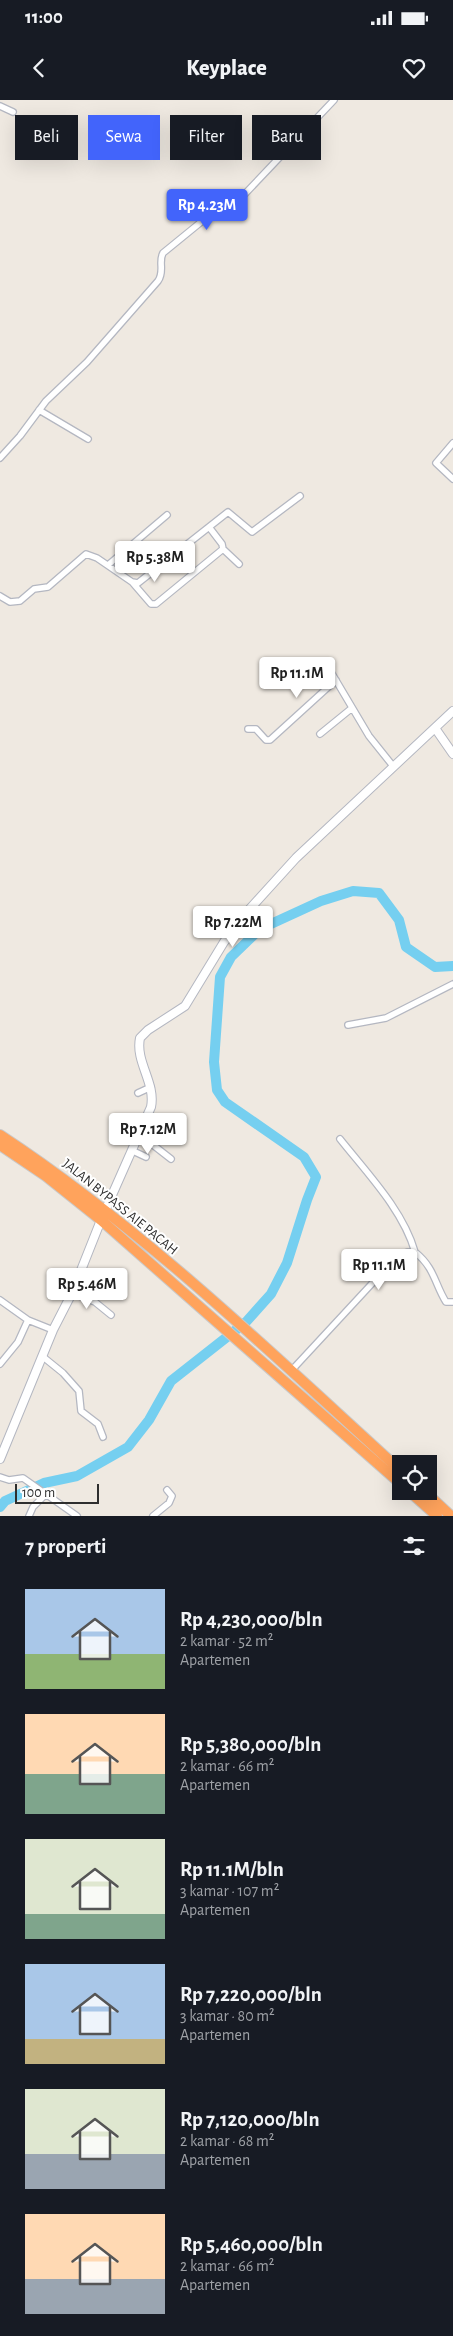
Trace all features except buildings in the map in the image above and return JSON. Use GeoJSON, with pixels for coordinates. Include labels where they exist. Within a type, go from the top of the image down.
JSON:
{"type":"FeatureCollection","features":[{"type":"Feature","properties":{"kind":"highway","name":"JALAN BYPASS AIE PACAH"},"geometry":{"type":"LineString","coordinates":[[0,1135],[50,1168],[104,1215],[212,1316],[392,1476]]}},
{"type":"Feature","properties":{"kind":"highway","name":"JALAN BYPASS AIE PACAH"},"geometry":{"type":"LineString","coordinates":[[0,1145],[104,1215],[219,1306],[291,1371]]}},
{"type":"Feature","properties":{"kind":"highway"},"geometry":{"type":"LineString","coordinates":[[291,1371],[392,1463]]}},
{"type":"Feature","properties":{"kind":"highway"},"geometry":{"type":"LineString","coordinates":[[419,1500],[437,1516]]}},
{"type":"Feature","properties":{"kind":"highway"},"geometry":{"type":"LineString","coordinates":[[434,1500],[451,1516]]}},
{"type":"Feature","properties":{"kind":"street"},"geometry":{"type":"LineString","coordinates":[[0,458],[20,436],[46,401],[103,345],[158,281],[163,272],[161,256],[163,253],[217,209],[242,197],[334,100]]}},
{"type":"Feature","properties":{"kind":"street"},"geometry":{"type":"LineString","coordinates":[[0,106],[13,112]]}},
{"type":"Feature","properties":{"kind":"street"},"geometry":{"type":"LineString","coordinates":[[39,410],[88,438]]}},
{"type":"Feature","properties":{"kind":"street"},"geometry":{"type":"LineString","coordinates":[[453,443],[436,463],[453,479]]}},
{"type":"Feature","properties":{"kind":"street"},"geometry":{"type":"LineString","coordinates":[[132,582],[138,583],[228,512],[252,532],[300,496]]}},
{"type":"Feature","properties":{"kind":"street"},"geometry":{"type":"LineString","coordinates":[[108,565],[167,515]]}},
{"type":"Feature","properties":{"kind":"street"},"geometry":{"type":"LineString","coordinates":[[209,527],[224,549],[239,564]]}},
{"type":"Feature","properties":{"kind":"street"},"geometry":{"type":"LineString","coordinates":[[0,596],[10,602],[20,602],[34,589],[48,587],[86,554],[108,565],[132,582],[154,605],[224,549]]}},
{"type":"Feature","properties":{"kind":"street"},"geometry":{"type":"LineString","coordinates":[[328,667],[352,708],[393,766]]}},
{"type":"Feature","properties":{"kind":"street"},"geometry":{"type":"LineString","coordinates":[[248,728],[256,728],[266,740],[270,740],[304,707],[336,680]]}},
{"type":"Feature","properties":{"kind":"street"},"geometry":{"type":"LineString","coordinates":[[320,734],[352,708]]}},
{"type":"Feature","properties":{"kind":"street"},"geometry":{"type":"LineString","coordinates":[[0,1459],[53,1330],[72,1293],[151,1107],[151,1087],[139,1043],[143,1034],[185,1006],[224,942],[246,913],[309,845],[453,710]]}},
{"type":"Feature","properties":{"kind":"street"},"geometry":{"type":"LineString","coordinates":[[435,728],[453,754]]}},
{"type":"Feature","properties":{"kind":"street"},"geometry":{"type":"LineString","coordinates":[[348,1025],[386,1018],[453,984]]}},
{"type":"Feature","properties":{"kind":"street"},"geometry":{"type":"LineString","coordinates":[[138,1093],[151,1087]]}},
{"type":"Feature","properties":{"kind":"street"},"geometry":{"type":"LineString","coordinates":[[139,1134],[171,1159]]}},
{"type":"Feature","properties":{"kind":"street"},"geometry":{"type":"LineString","coordinates":[[340,1139],[399,1218],[408,1232],[415,1252],[434,1274],[445,1301],[448,1303],[453,1302]]}},
{"type":"Feature","properties":{"kind":"street"},"geometry":{"type":"LineString","coordinates":[[133,1150],[146,1157]]}},
{"type":"Feature","properties":{"kind":"street"},"geometry":{"type":"LineString","coordinates":[[291,1371],[378,1276],[385,1264],[409,1252],[415,1252]]}},
{"type":"Feature","properties":{"kind":"street"},"geometry":{"type":"LineString","coordinates":[[72,1293],[96,1302],[110,1315]]}},
{"type":"Feature","properties":{"kind":"street"},"geometry":{"type":"LineString","coordinates":[[0,1300],[28,1320],[53,1330]]}},
{"type":"Feature","properties":{"kind":"street"},"geometry":{"type":"LineString","coordinates":[[0,1364],[18,1342],[28,1320]]}},
{"type":"Feature","properties":{"kind":"street"},"geometry":{"type":"LineString","coordinates":[[42,1356],[63,1373],[79,1391],[81,1411],[98,1424],[103,1437]]}},
{"type":"Feature","properties":{"kind":"street"},"geometry":{"type":"LineString","coordinates":[[0,1477],[8,1480],[23,1478],[27,1480],[43,1494],[77,1516]]}},
{"type":"Feature","properties":{"kind":"street"},"geometry":{"type":"LineString","coordinates":[[153,1516],[171,1500],[172,1496],[167,1490]]}},
{"type":"Feature","properties":{"kind":"street"},"geometry":{"type":"LineString","coordinates":[[29,1516],[43,1494]]}},
{"type":"Feature","properties":{"kind":"waterway"},"geometry":{"type":"LineString","coordinates":[[0,1507],[5,1501],[44,1483],[77,1476],[128,1447],[149,1420],[171,1381],[246,1322],[271,1294],[287,1263],[316,1177],[304,1157],[225,1102],[217,1090],[214,1062],[220,977],[231,957],[260,929],[321,901],[353,891],[379,893],[399,920],[406,947],[435,967],[453,966]]}}]}
